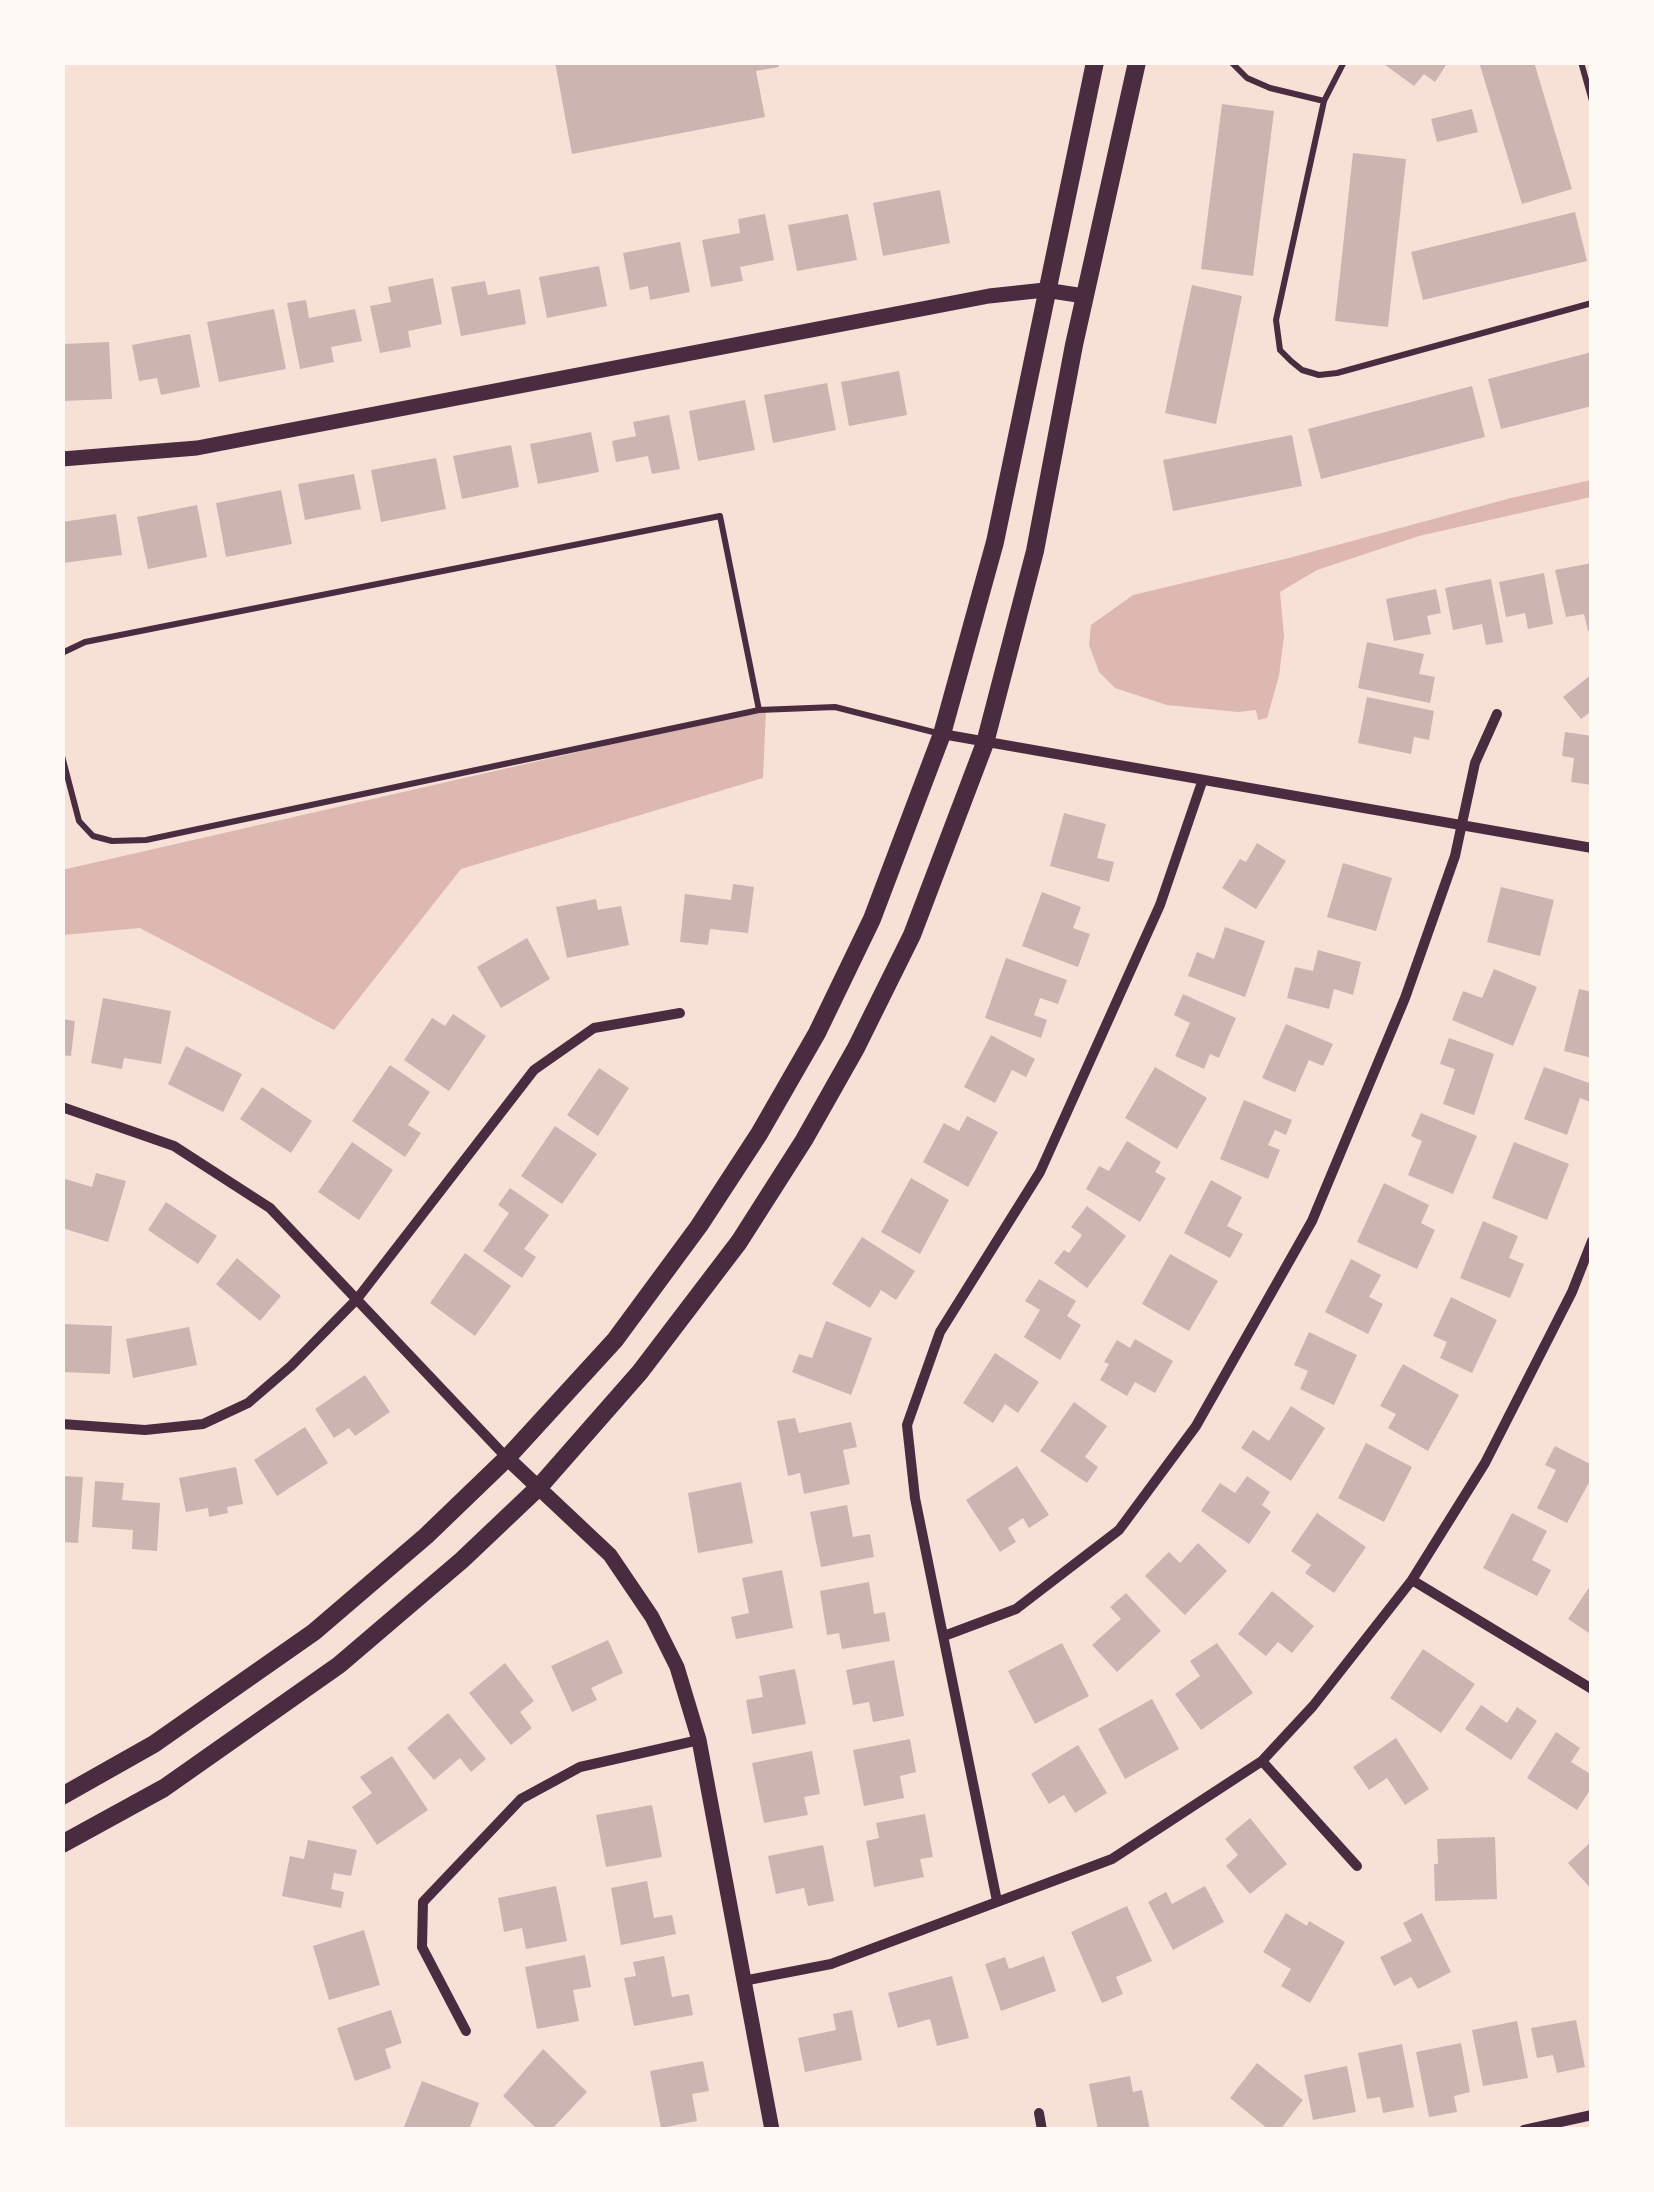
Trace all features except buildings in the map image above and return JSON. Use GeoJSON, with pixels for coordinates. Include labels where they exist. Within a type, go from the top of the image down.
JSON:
{"type":"FeatureCollection","features":[{"type":"Feature","properties":{"kind":"main road"},"geometry":{"type":"LineString","coordinates":[[62,1796],[154,1744],[314,1632],[426,1536],[507,1458],[615,1340],[699,1226],[759,1134],[817,1033],[872,919],[942,734],[995,542],[1095,62]]}},
{"type":"Feature","properties":{"kind":"main road"},"geometry":{"type":"LineString","coordinates":[[62,1844],[164,1788],[339,1665],[462,1560],[540,1486],[640,1372],[728,1257],[804,1140],[856,1048],[912,935],[985,743],[1036,551],[1084,296],[1137,62]]}},
{"type":"Feature","properties":{"kind":"street"},"geometry":{"type":"LineString","coordinates":[[62,460],[197,448],[989,296],[1045,290],[1084,296]]}},
{"type":"Feature","properties":{"kind":"street"},"geometry":{"type":"LineString","coordinates":[[944,1636],[1016,1609],[1119,1530],[1196,1426],[1312,1221],[1405,998],[1464,827],[1475,763],[1498,714]]}},
{"type":"Feature","properties":{"kind":"street"},"geometry":{"type":"LineString","coordinates":[[942,734],[1592,848]]}},
{"type":"Feature","properties":{"kind":"street"},"geometry":{"type":"LineString","coordinates":[[997,1901],[916,1498],[907,1425],[940,1332],[1040,1172],[1160,905],[1202,782]]}},
{"type":"Feature","properties":{"kind":"street"},"geometry":{"type":"LineString","coordinates":[[62,1424],[145,1430],[203,1424],[248,1403],[357,1300],[534,1070],[594,1028],[680,1014]]}},
{"type":"Feature","properties":{"kind":"street"},"geometry":{"type":"LineString","coordinates":[[62,1107],[174,1146],[270,1208],[507,1458],[610,1555],[652,1617],[676,1667],[698,1740],[772,2130]]}},
{"type":"Feature","properties":{"kind":"street"},"geometry":{"type":"LineString","coordinates":[[743,1981],[831,1964],[1112,1859],[1262,1761],[1312,1706],[1412,1580],[1485,1463],[1572,1292],[1592,1242]]}},
{"type":"Feature","properties":{"kind":"street"},"geometry":{"type":"LineString","coordinates":[[1412,1580],[1592,1689]]}},
{"type":"Feature","properties":{"kind":"street"},"geometry":{"type":"LineString","coordinates":[[466,2031],[422,1947],[423,1902],[522,1800],[580,1766],[698,1740]]}},
{"type":"Feature","properties":{"kind":"street"},"geometry":{"type":"LineString","coordinates":[[1262,1761],[1358,1866]]}},
{"type":"Feature","properties":{"kind":"street"},"geometry":{"type":"LineString","coordinates":[[1040,2113],[1042,2130]]}},
{"type":"Feature","properties":{"kind":"street"},"geometry":{"type":"LineString","coordinates":[[1524,2130],[1592,2115]]}},
{"type":"Feature","properties":{"kind":"lane"},"geometry":{"type":"LineString","coordinates":[[1231,62],[1247,78],[1270,88],[1324,101]]}},
{"type":"Feature","properties":{"kind":"lane"},"geometry":{"type":"LineString","coordinates":[[1344,62],[1324,101],[1276,320],[1280,350],[1302,370],[1337,373],[1592,303]]}},
{"type":"Feature","properties":{"kind":"lane"},"geometry":{"type":"LineString","coordinates":[[1581,62],[1592,102]]}},
{"type":"Feature","properties":{"kind":"lane"},"geometry":{"type":"LineString","coordinates":[[62,653],[85,642],[720,516],[759,710]]}},
{"type":"Feature","properties":{"kind":"lane"},"geometry":{"type":"LineString","coordinates":[[62,756],[79,821],[93,836],[112,841],[146,840],[759,710],[835,708],[942,734]]}},
{"type":"Feature","properties":{"kind":"shaded area"},"geometry":{"type":"Polygon","coordinates":[[[1591,480],[1591,497],[1419,536],[1317,570],[1280,592],[1284,636],[1279,676],[1267,718],[1258,720],[1256,710],[1238,712],[1167,705],[1115,688],[1099,672],[1089,645],[1091,625],[1133,595],[1591,480]]]}},
{"type":"Feature","properties":{"kind":"shaded area"},"geometry":{"type":"Polygon","coordinates":[[[766,709],[763,778],[461,869],[334,1030],[140,928],[63,935],[62,870],[766,709]]]}}]}
